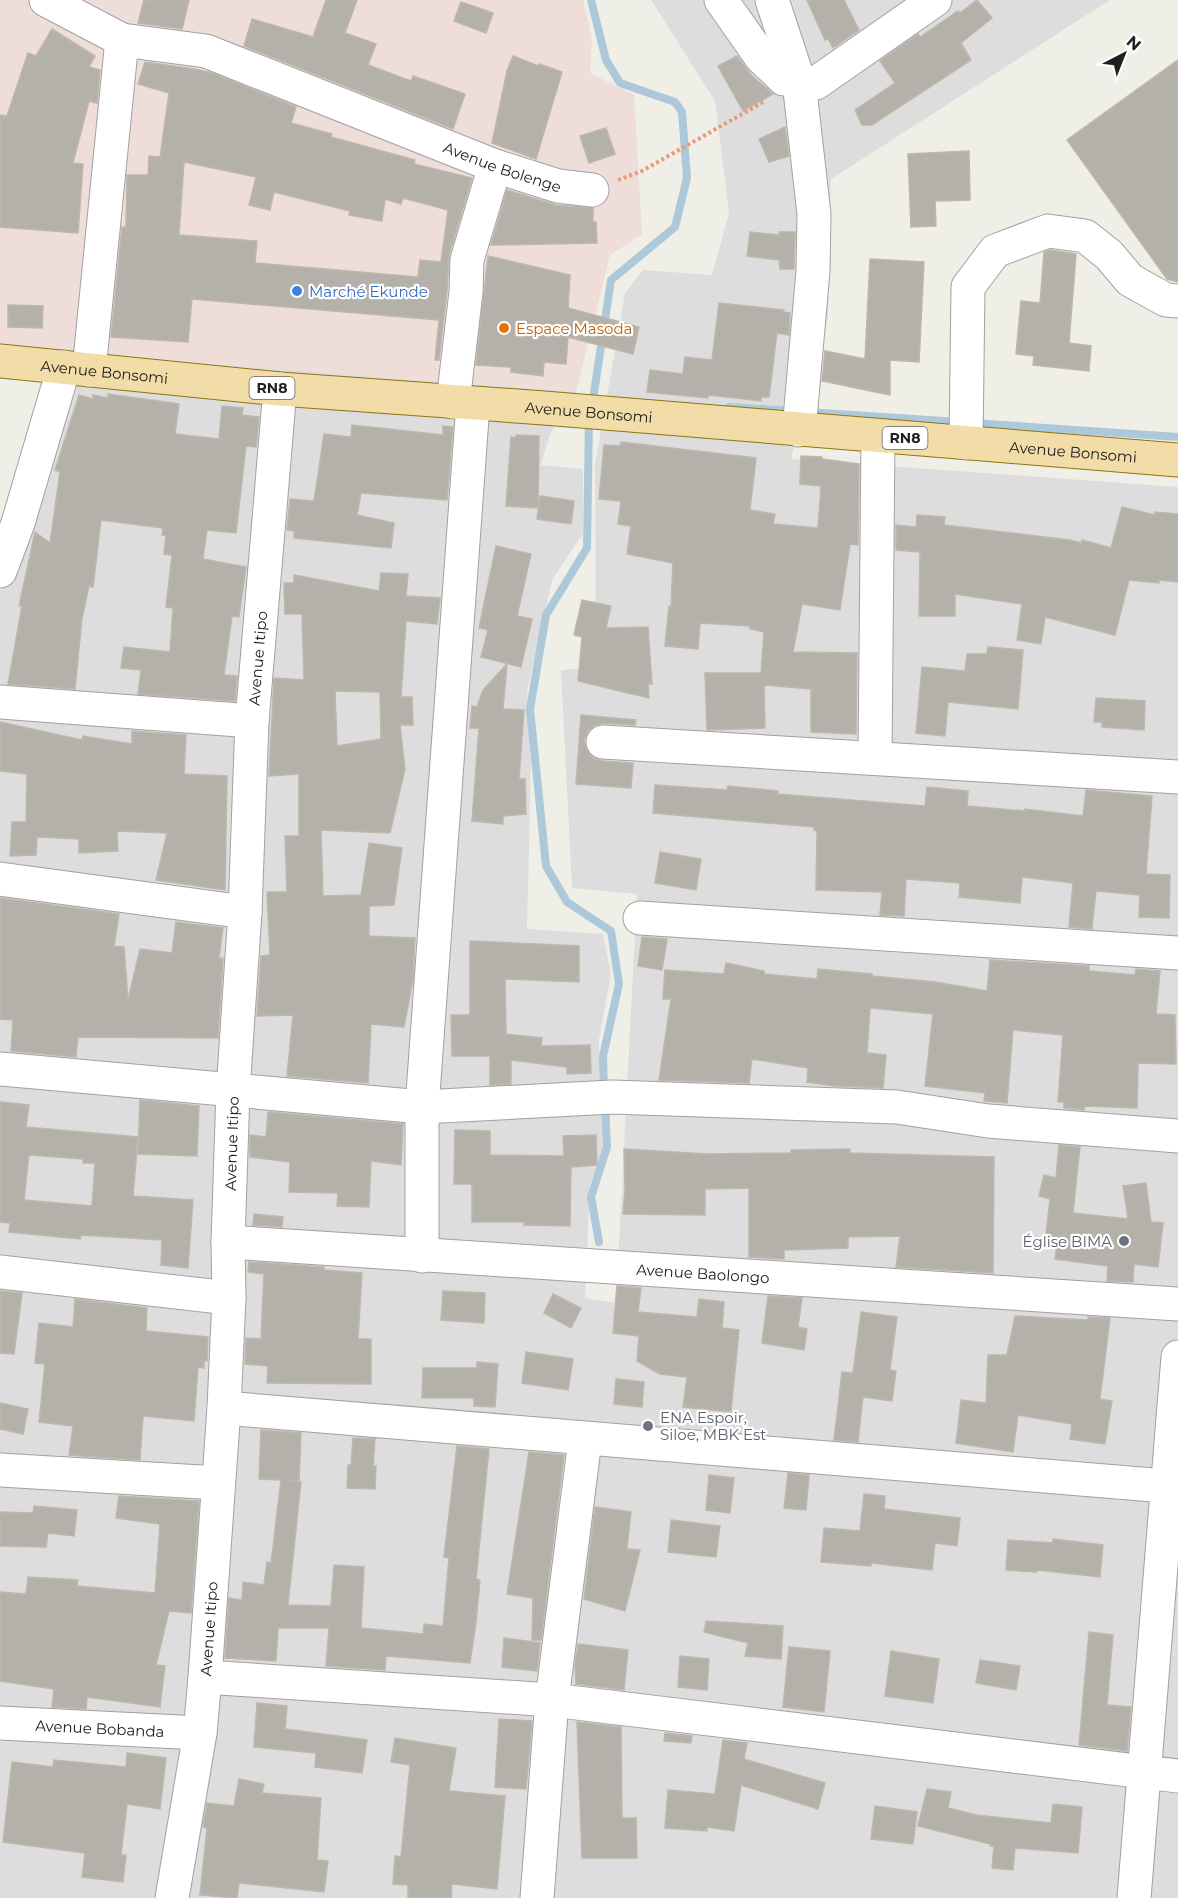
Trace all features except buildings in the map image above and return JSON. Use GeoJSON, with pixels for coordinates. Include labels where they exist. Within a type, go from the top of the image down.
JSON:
{"type":"FeatureCollection","features":[{"type":"Feature","properties":{"kind":"main road","name":"Avenue Bonsomi"},"geometry":{"type":"LineString","coordinates":[[0,361],[280,389],[544,408],[1178,460]]}},
{"type":"Feature","properties":{"kind":"street","name":"Avenue Bolenge"},"geometry":{"type":"LineString","coordinates":[[47,0],[122,40],[206,51],[495,166],[558,186],[592,190]]}},
{"type":"Feature","properties":{"kind":"street"},"geometry":{"type":"LineString","coordinates":[[721,0],[761,57],[784,79],[800,82],[816,82],[935,0]]}},
{"type":"Feature","properties":{"kind":"street"},"geometry":{"type":"LineString","coordinates":[[772,0],[800,82],[814,214],[813,271],[799,430]]}},
{"type":"Feature","properties":{"kind":"street"},"geometry":{"type":"LineString","coordinates":[[0,571],[77,368],[122,40]]}},
{"type":"Feature","properties":{"kind":"street"},"geometry":{"type":"LineString","coordinates":[[422,1256],[422,1107],[463,403],[467,260],[495,166]]}},
{"type":"Feature","properties":{"kind":"street"},"geometry":{"type":"LineString","coordinates":[[966,443],[968,287],[995,250],[1048,231],[1085,236],[1108,255],[1130,280],[1166,300],[1178,301]]}},
{"type":"Feature","properties":{"kind":"street","name":"Avenue Itipo"},"geometry":{"type":"LineString","coordinates":[[171,1898],[200,1733],[205,1677],[224,1408],[229,1298],[228,1242],[233,1091],[245,912],[252,721],[280,389]]}},
{"type":"Feature","properties":{"kind":"street"},"geometry":{"type":"LineString","coordinates":[[875,758],[878,436]]}},
{"type":"Feature","properties":{"kind":"street"},"geometry":{"type":"LineString","coordinates":[[0,702],[252,721]]}},
{"type":"Feature","properties":{"kind":"street"},"geometry":{"type":"LineString","coordinates":[[603,742],[1178,777]]}},
{"type":"Feature","properties":{"kind":"street"},"geometry":{"type":"LineString","coordinates":[[0,879],[245,912]]}},
{"type":"Feature","properties":{"kind":"street"},"geometry":{"type":"LineString","coordinates":[[640,918],[1178,953]]}},
{"type":"Feature","properties":{"kind":"street"},"geometry":{"type":"LineString","coordinates":[[0,1069],[422,1107],[612,1097],[897,1107],[988,1121],[1178,1136]]}},
{"type":"Feature","properties":{"kind":"street","name":"Avenue Baolongo"},"geometry":{"type":"LineString","coordinates":[[228,1242],[1178,1305]]}},
{"type":"Feature","properties":{"kind":"street"},"geometry":{"type":"LineString","coordinates":[[0,1272],[229,1298]]}},
{"type":"Feature","properties":{"kind":"street"},"geometry":{"type":"LineString","coordinates":[[1134,1898],[1173,1487],[1178,1357]]}},
{"type":"Feature","properties":{"kind":"street"},"geometry":{"type":"LineString","coordinates":[[224,1408],[585,1440],[1173,1487]]}},
{"type":"Feature","properties":{"kind":"street"},"geometry":{"type":"LineString","coordinates":[[537,1898],[552,1700],[585,1440]]}},
{"type":"Feature","properties":{"kind":"street"},"geometry":{"type":"LineString","coordinates":[[0,1470],[218,1483]]}},
{"type":"Feature","properties":{"kind":"street"},"geometry":{"type":"LineString","coordinates":[[205,1677],[552,1700],[1178,1776]]}},
{"type":"Feature","properties":{"kind":"street","name":"Avenue Bobanda"},"geometry":{"type":"LineString","coordinates":[[0,1723],[200,1733]]}},
{"type":"Feature","properties":{"kind":"path"},"geometry":{"type":"LineString","coordinates":[[592,190],[642,171],[800,82]]}},
{"type":"Feature","properties":{"kind":"shaded area"},"geometry":{"type":"Polygon","coordinates":[[[0,0],[583,0],[592,38],[590,73],[634,95],[642,234],[610,255],[576,392],[0,348],[0,0]]]}},
{"type":"Feature","properties":{"kind":"shaded area"},"geometry":{"type":"Polygon","coordinates":[[[651,0],[1110,0],[831,179],[828,318],[791,459],[1178,487],[1178,1898],[0,1898],[0,585],[85,354],[576,392],[550,434],[541,465],[583,469],[583,533],[552,580],[527,691],[531,763],[527,929],[603,934],[611,974],[599,1040],[603,1154],[590,1184],[585,1298],[616,1303],[637,894],[572,888],[561,670],[596,668],[595,465],[625,293],[643,270],[712,275],[729,213],[715,101],[651,0]]]}},
{"type":"Feature","properties":{"kind":"waterway"},"geometry":{"type":"LineString","coordinates":[[591,0],[606,60],[620,83],[675,102],[682,112],[687,178],[675,227],[611,280],[592,406]]}},
{"type":"Feature","properties":{"kind":"waterway"},"geometry":{"type":"LineString","coordinates":[[729,407],[794,411]]}},
{"type":"Feature","properties":{"kind":"waterway"},"geometry":{"type":"LineString","coordinates":[[807,412],[959,422]]}},
{"type":"Feature","properties":{"kind":"waterway"},"geometry":{"type":"LineString","coordinates":[[589,418],[587,548],[546,615],[530,709],[546,866],[567,902],[611,931],[619,984],[603,1056],[604,1092]]}},
{"type":"Feature","properties":{"kind":"waterway"},"geometry":{"type":"LineString","coordinates":[[972,423],[1178,437]]}},
{"type":"Feature","properties":{"kind":"waterway"},"geometry":{"type":"LineString","coordinates":[[599,1242],[591,1197],[607,1147],[605,1105]]}},
{"type":"Feature","properties":{"kind":"place","name":"Marché Ekunde"},"geometry":{"type":"Point","coordinates":[297,291]}},
{"type":"Feature","properties":{"kind":"place","name":"Espace Masoda"},"geometry":{"type":"Point","coordinates":[504,328]}},
{"type":"Feature","properties":{"kind":"place","name":"Église BIMA"},"geometry":{"type":"Point","coordinates":[1124,1241]}},
{"type":"Feature","properties":{"kind":"place","name":"ENA Espoir, Siloe, MBK Est"},"geometry":{"type":"Point","coordinates":[648,1426]}}]}
